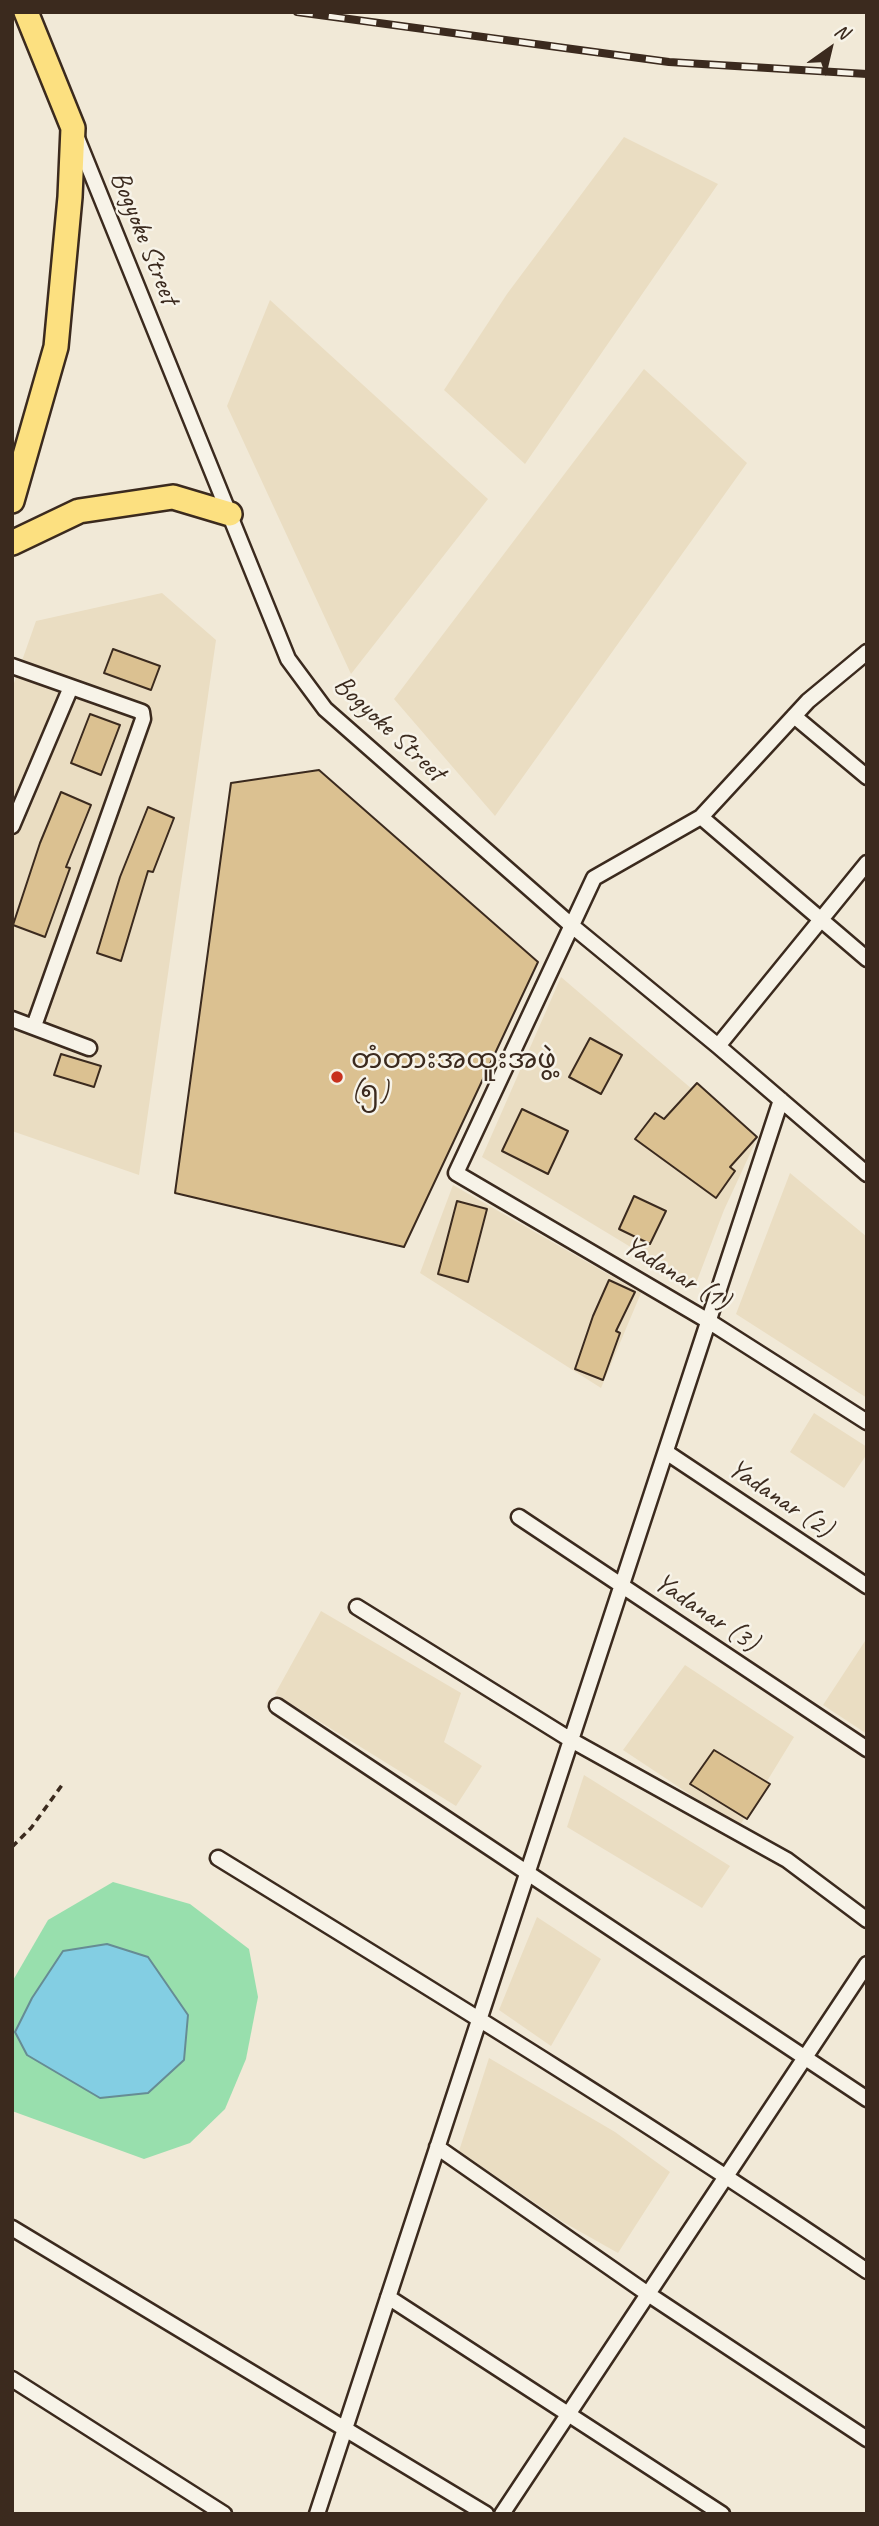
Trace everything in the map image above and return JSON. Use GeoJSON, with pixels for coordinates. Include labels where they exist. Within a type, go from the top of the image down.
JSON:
{"type":"FeatureCollection","features":[{"type":"Feature","properties":{"kind":"main road"},"geometry":{"type":"LineString","coordinates":[[12,501],[56,347],[70,197],[73,128],[26,12]]}},
{"type":"Feature","properties":{"kind":"main road"},"geometry":{"type":"LineString","coordinates":[[12,543],[79,511],[173,497],[230,514]]}},
{"type":"Feature","properties":{"kind":"street","name":"Bogyoke Street"},"geometry":{"type":"LineString","coordinates":[[73,128],[288,659],[325,709],[571,925],[867,1174]]}},
{"type":"Feature","properties":{"kind":"street"},"geometry":{"type":"LineString","coordinates":[[571,925],[594,878],[701,817],[808,701],[867,652]]}},
{"type":"Feature","properties":{"kind":"street"},"geometry":{"type":"LineString","coordinates":[[12,666],[142,712],[143,719],[34,1026]]}},
{"type":"Feature","properties":{"kind":"street"},"geometry":{"type":"LineString","coordinates":[[12,827],[71,687]]}},
{"type":"Feature","properties":{"kind":"street"},"geometry":{"type":"LineString","coordinates":[[794,716],[867,777]]}},
{"type":"Feature","properties":{"kind":"street"},"geometry":{"type":"LineString","coordinates":[[701,817],[867,959]]}},
{"type":"Feature","properties":{"kind":"street"},"geometry":{"type":"LineString","coordinates":[[718,1046],[867,863]]}},
{"type":"Feature","properties":{"kind":"street","name":"Yadanar (1)"},"geometry":{"type":"LineString","coordinates":[[571,925],[456,1173],[710,1322],[867,1422]]}},
{"type":"Feature","properties":{"kind":"street"},"geometry":{"type":"LineString","coordinates":[[12,1019],[89,1048]]}},
{"type":"Feature","properties":{"kind":"street"},"geometry":{"type":"LineString","coordinates":[[317,2514],[781,1100]]}},
{"type":"Feature","properties":{"kind":"street","name":"Yadanar (2)"},"geometry":{"type":"LineString","coordinates":[[666,1452],[867,1586]]}},
{"type":"Feature","properties":{"kind":"street","name":"Yadanar (3)"},"geometry":{"type":"LineString","coordinates":[[519,1517],[867,1749]]}},
{"type":"Feature","properties":{"kind":"street"},"geometry":{"type":"LineString","coordinates":[[356,1607],[571,1740],[787,1860],[867,1920]]}},
{"type":"Feature","properties":{"kind":"street"},"geometry":{"type":"LineString","coordinates":[[277,1706],[867,2099]]}},
{"type":"Feature","properties":{"kind":"street"},"geometry":{"type":"LineString","coordinates":[[218,1858],[727,2175],[867,2271]]}},
{"type":"Feature","properties":{"kind":"street"},"geometry":{"type":"LineString","coordinates":[[502,2514],[867,1964]]}},
{"type":"Feature","properties":{"kind":"street"},"geometry":{"type":"LineString","coordinates":[[438,2147],[648,2294],[867,2438]]}},
{"type":"Feature","properties":{"kind":"street"},"geometry":{"type":"LineString","coordinates":[[12,2228],[486,2514]]}},
{"type":"Feature","properties":{"kind":"street"},"geometry":{"type":"LineString","coordinates":[[388,2297],[722,2514]]}},
{"type":"Feature","properties":{"kind":"street"},"geometry":{"type":"LineString","coordinates":[[12,2379],[224,2514]]}},
{"type":"Feature","properties":{"kind":"path"},"geometry":{"type":"LineString","coordinates":[[12,1847],[31,1828],[62,1784]]}},
{"type":"Feature","properties":{"kind":"shaded area"},"geometry":{"type":"Polygon","coordinates":[[[624,137],[718,184],[525,464],[444,390],[507,294],[624,137]]]}},
{"type":"Feature","properties":{"kind":"shaded area"},"geometry":{"type":"Polygon","coordinates":[[[270,300],[488,499],[351,674],[227,406],[270,300]]]}},
{"type":"Feature","properties":{"kind":"shaded area"},"geometry":{"type":"Polygon","coordinates":[[[644,369],[747,463],[495,816],[394,699],[644,369]]]}},
{"type":"Feature","properties":{"kind":"shaded area"},"geometry":{"type":"Polygon","coordinates":[[[162,593],[216,640],[139,1175],[12,1131],[12,689],[36,621],[162,593]]]}},
{"type":"Feature","properties":{"kind":"shaded area"},"geometry":{"type":"Polygon","coordinates":[[[561,977],[755,1143],[724,1210],[695,1286],[482,1157],[561,977]]]}},
{"type":"Feature","properties":{"kind":"shaded area"},"geometry":{"type":"Polygon","coordinates":[[[790,1173],[867,1237],[867,1398],[736,1314],[790,1173]]]}},
{"type":"Feature","properties":{"kind":"shaded area"},"geometry":{"type":"Polygon","coordinates":[[[453,1185],[641,1293],[601,1388],[420,1273],[453,1185]]]}},
{"type":"Feature","properties":{"kind":"shaded area"},"geometry":{"type":"Polygon","coordinates":[[[814,1413],[867,1447],[867,1454],[844,1488],[790,1452],[814,1413]]]}},
{"type":"Feature","properties":{"kind":"shaded area"},"geometry":{"type":"Polygon","coordinates":[[[321,1611],[461,1693],[444,1742],[482,1766],[456,1806],[275,1694],[321,1611]]]}},
{"type":"Feature","properties":{"kind":"shaded area"},"geometry":{"type":"Polygon","coordinates":[[[867,1638],[867,1734],[823,1705],[867,1638]]]}},
{"type":"Feature","properties":{"kind":"shaded area"},"geometry":{"type":"Polygon","coordinates":[[[685,1665],[794,1737],[739,1827],[623,1750],[685,1665]]]}},
{"type":"Feature","properties":{"kind":"shaded area"},"geometry":{"type":"Polygon","coordinates":[[[584,1775],[730,1866],[702,1908],[567,1827],[584,1775]]]}},
{"type":"Feature","properties":{"kind":"shaded area"},"geometry":{"type":"Polygon","coordinates":[[[537,1917],[601,1959],[551,2046],[499,2010],[537,1917]]]}},
{"type":"Feature","properties":{"kind":"shaded area"},"geometry":{"type":"Polygon","coordinates":[[[489,2058],[615,2132],[670,2172],[618,2253],[563,2222],[459,2151],[489,2058]]]}},
{"type":"Feature","properties":{"kind":"green space"},"geometry":{"type":"Polygon","coordinates":[[[113,1882],[190,1904],[249,1949],[258,1997],[246,2059],[225,2109],[190,2143],[144,2159],[12,2111],[12,1982],[48,1920],[113,1882]]]}},
{"type":"Feature","properties":{"kind":"water"},"geometry":{"type":"Polygon","coordinates":[[[107,1944],[148,1957],[188,2015],[184,2060],[148,2093],[100,2098],[27,2055],[15,2032],[32,1998],[63,1951],[107,1944]]]}},
{"type":"Feature","properties":{"kind":"building"},"geometry":{"type":"Polygon","coordinates":[[[113,649],[160,666],[151,690],[104,673],[113,649]]]}},
{"type":"Feature","properties":{"kind":"building"},"geometry":{"type":"Polygon","coordinates":[[[90,714],[120,725],[101,775],[71,763],[90,714]]]}},
{"type":"Feature","properties":{"kind":"building","name":"တံတားအထူးအဖွဲ့ (၅)"},"geometry":{"type":"Polygon","coordinates":[[[319,770],[538,962],[404,1247],[175,1193],[231,783],[319,770]]]}},
{"type":"Feature","properties":{"kind":"building"},"geometry":{"type":"Polygon","coordinates":[[[61,792],[91,805],[66,867],[70,868],[45,937],[13,925],[40,843],[61,792]]]}},
{"type":"Feature","properties":{"kind":"building"},"geometry":{"type":"Polygon","coordinates":[[[148,807],[174,818],[153,872],[148,871],[121,961],[97,953],[120,877],[148,807]]]}},
{"type":"Feature","properties":{"kind":"building"},"geometry":{"type":"Polygon","coordinates":[[[590,1038],[622,1055],[601,1094],[569,1077],[590,1038]]]}},
{"type":"Feature","properties":{"kind":"building"},"geometry":{"type":"Polygon","coordinates":[[[61,1054],[101,1066],[94,1087],[54,1075],[61,1054]]]}},
{"type":"Feature","properties":{"kind":"building"},"geometry":{"type":"Polygon","coordinates":[[[697,1083],[757,1137],[730,1167],[735,1171],[716,1198],[635,1139],[655,1113],[664,1119],[697,1083]]]}},
{"type":"Feature","properties":{"kind":"building"},"geometry":{"type":"Polygon","coordinates":[[[522,1109],[568,1131],[548,1174],[502,1151],[522,1109]]]}},
{"type":"Feature","properties":{"kind":"building"},"geometry":{"type":"Polygon","coordinates":[[[634,1196],[666,1211],[650,1244],[619,1229],[634,1196]]]}},
{"type":"Feature","properties":{"kind":"building"},"geometry":{"type":"Polygon","coordinates":[[[457,1201],[487,1209],[468,1282],[438,1274],[457,1201]]]}},
{"type":"Feature","properties":{"kind":"building"},"geometry":{"type":"Polygon","coordinates":[[[609,1280],[635,1292],[616,1331],[620,1333],[603,1380],[575,1369],[609,1280]]]}},
{"type":"Feature","properties":{"kind":"building"},"geometry":{"type":"Polygon","coordinates":[[[714,1750],[770,1784],[747,1819],[690,1784],[714,1750]]]}},
{"type":"Feature","properties":{"kind":"railway"},"geometry":{"type":"LineString","coordinates":[[297,12],[669,62],[867,74]]}},
{"type":"Feature","properties":{"kind":"place","name":"တံတားအထူးအဖွဲ့ (၅)"},"geometry":{"type":"Point","coordinates":[337,1077]}}]}
